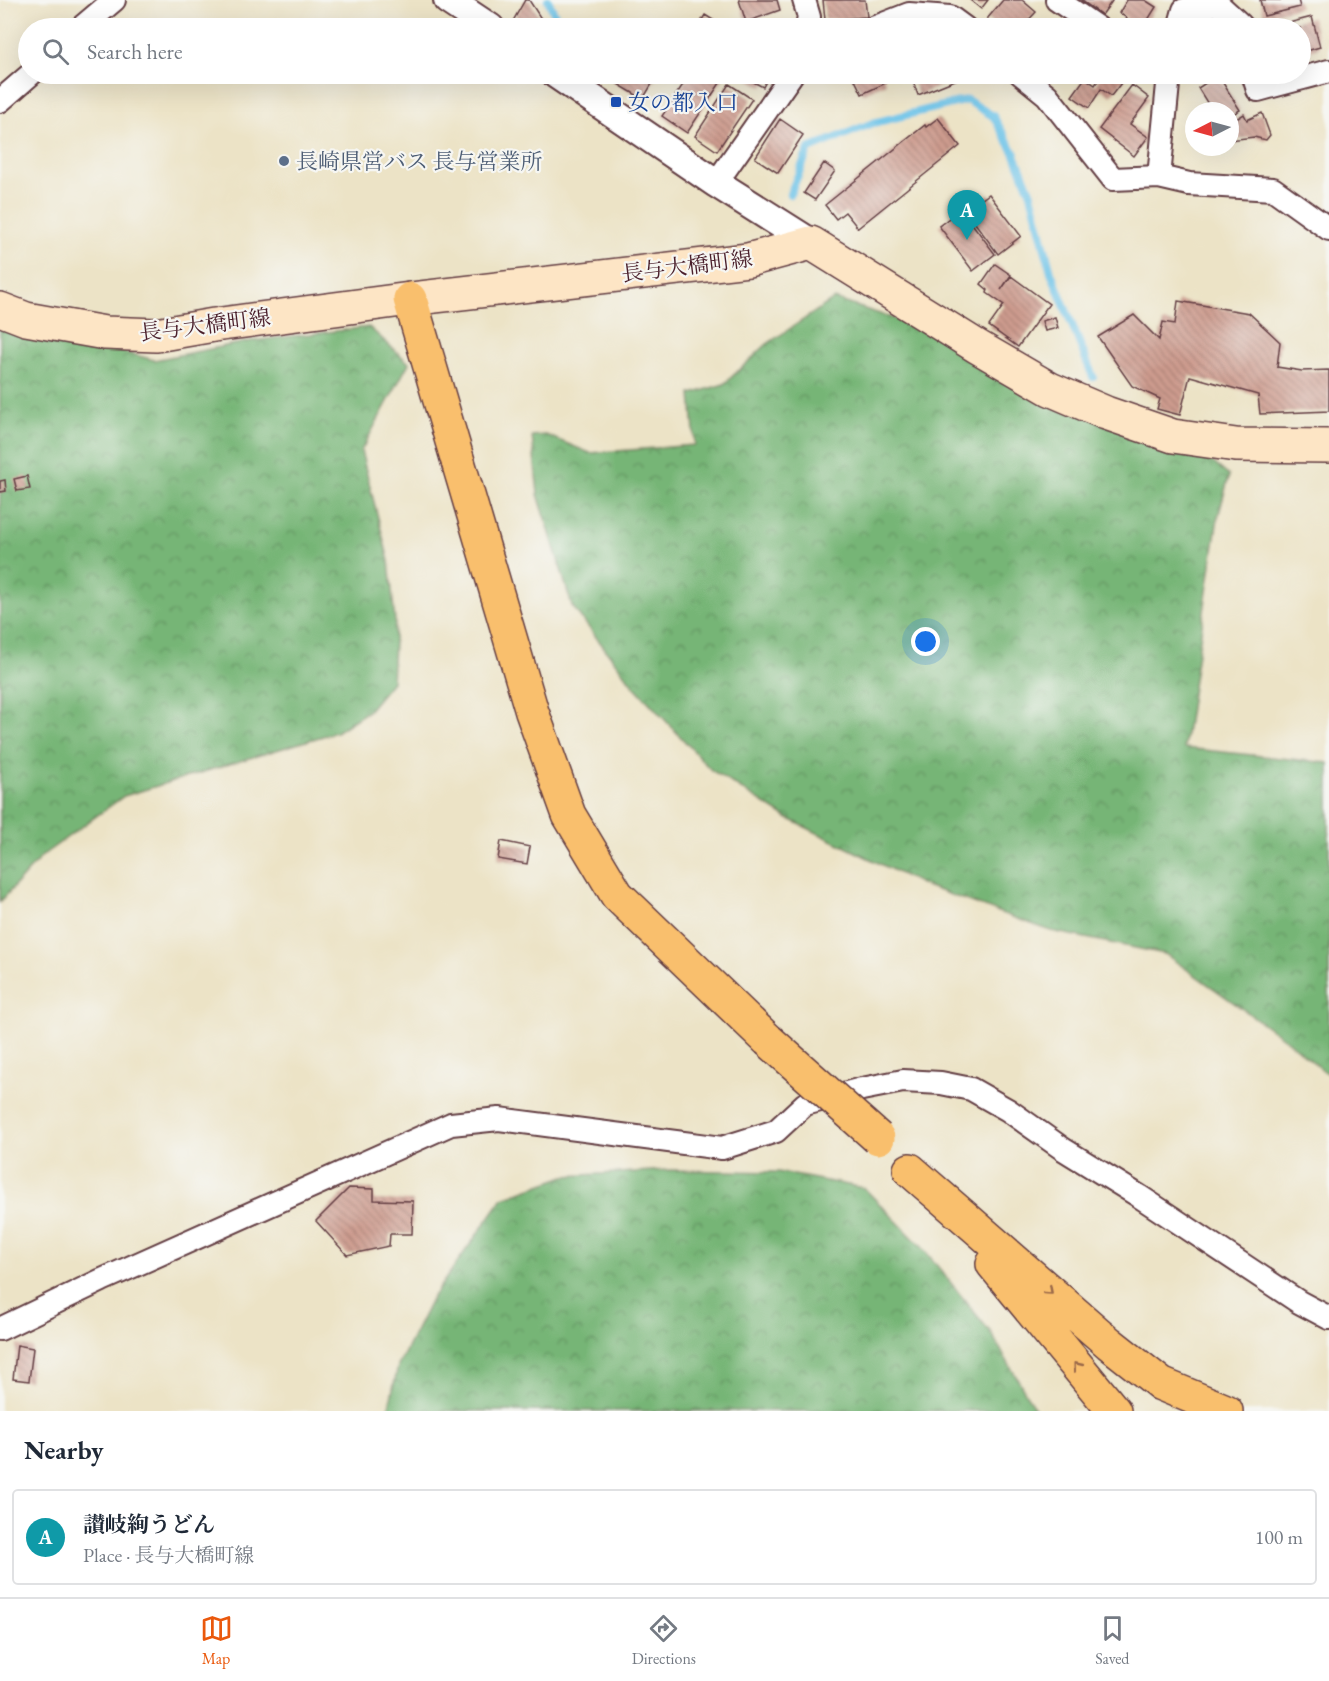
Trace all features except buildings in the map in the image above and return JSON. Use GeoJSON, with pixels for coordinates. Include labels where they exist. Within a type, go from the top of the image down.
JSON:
{"type":"FeatureCollection","features":[{"type":"Feature","properties":{"kind":"highway"},"geometry":{"type":"LineString","coordinates":[[410,299],[532,712],[568,815],[617,895],[768,1040],[878,1138],[910,1170],[1011,1285],[1114,1411]]}},
{"type":"Feature","properties":{"kind":"highway"},"geometry":{"type":"LineString","coordinates":[[910,1170],[1109,1343],[1161,1384],[1226,1411]]}},
{"type":"Feature","properties":{"kind":"main road","name":"長与大橋町線"},"geometry":{"type":"LineString","coordinates":[[0,309],[26,319],[105,333],[156,335],[410,299],[748,260],[812,243]]}},
{"type":"Feature","properties":{"kind":"main road"},"geometry":{"type":"LineString","coordinates":[[812,243],[1039,383],[1106,413],[1173,436],[1236,446],[1329,446]]}},
{"type":"Feature","properties":{"kind":"street"},"geometry":{"type":"LineString","coordinates":[[93,18],[114,0]]}},
{"type":"Feature","properties":{"kind":"street"},"geometry":{"type":"LineString","coordinates":[[447,0],[475,18]]}},
{"type":"Feature","properties":{"kind":"street"},"geometry":{"type":"LineString","coordinates":[[804,0],[809,18]]}},
{"type":"Feature","properties":{"kind":"street"},"geometry":{"type":"LineString","coordinates":[[1057,0],[1083,18]]}},
{"type":"Feature","properties":{"kind":"street"},"geometry":{"type":"LineString","coordinates":[[1182,18],[1184,10],[1218,4],[1233,18]]}},
{"type":"Feature","properties":{"kind":"street"},"geometry":{"type":"LineString","coordinates":[[899,18],[909,14],[951,18]]}},
{"type":"Feature","properties":{"kind":"street"},"geometry":{"type":"LineString","coordinates":[[1311,75],[1329,70]]}},
{"type":"Feature","properties":{"kind":"street"},"geometry":{"type":"LineString","coordinates":[[0,101],[20,84]]}},
{"type":"Feature","properties":{"kind":"street"},"geometry":{"type":"LineString","coordinates":[[571,84],[716,183],[812,243]]}},
{"type":"Feature","properties":{"kind":"street"},"geometry":{"type":"LineString","coordinates":[[716,183],[785,84]]}},
{"type":"Feature","properties":{"kind":"street"},"geometry":{"type":"LineString","coordinates":[[1033,84],[1047,95],[1113,179],[1159,177],[1189,184],[1273,189],[1329,229]]}},
{"type":"Feature","properties":{"kind":"street"},"geometry":{"type":"LineString","coordinates":[[1159,177],[1168,84]]}},
{"type":"Feature","properties":{"kind":"street"},"geometry":{"type":"LineString","coordinates":[[1256,84],[1258,90],[1279,84]]}},
{"type":"Feature","properties":{"kind":"street"},"geometry":{"type":"LineString","coordinates":[[0,1329],[102,1280],[452,1124],[499,1119],[722,1148],[776,1131],[805,1104],[903,1081],[941,1083],[971,1089],[1008,1110],[1063,1149],[1139,1196],[1299,1302],[1329,1318]]}},
{"type":"Feature","properties":{"kind":"green space"},"geometry":{"type":"Polygon","coordinates":[[[834,299],[938,333],[1179,434],[1229,476],[1218,517],[1184,748],[1329,763],[1329,1075],[1285,1039],[1165,954],[1051,931],[923,885],[785,817],[711,770],[633,685],[572,606],[538,494],[532,436],[546,435],[590,453],[695,445],[691,394],[724,384],[767,344],[834,299]]]}},
{"type":"Feature","properties":{"kind":"green space"},"geometry":{"type":"Polygon","coordinates":[[[0,315],[58,334],[154,360],[251,341],[369,327],[409,363],[361,451],[389,561],[395,621],[392,682],[368,711],[336,732],[124,796],[43,855],[0,902],[0,315]]]}},
{"type":"Feature","properties":{"kind":"green space"},"geometry":{"type":"Polygon","coordinates":[[[669,1170],[778,1172],[864,1188],[922,1247],[991,1333],[1036,1411],[388,1411],[398,1366],[432,1298],[503,1198],[565,1176],[669,1170]]]}},
{"type":"Feature","properties":{"kind":"waterway"},"geometry":{"type":"LineString","coordinates":[[548,0],[556,18]]}},
{"type":"Feature","properties":{"kind":"waterway"},"geometry":{"type":"LineString","coordinates":[[790,194],[809,149],[873,123],[967,100],[993,116],[1014,152],[1031,194],[1051,272],[1093,377]]}},
{"type":"Feature","properties":{"kind":"place","name":"女の都入口"},"geometry":{"type":"Point","coordinates":[616,102]}},
{"type":"Feature","properties":{"kind":"place","name":"長崎県営バス 長与営業所"},"geometry":{"type":"Point","coordinates":[284,161]}},
{"type":"Feature","properties":{"kind":"place","name":"讃岐絢うどん"},"geometry":{"type":"Point","coordinates":[967,240]}}]}
